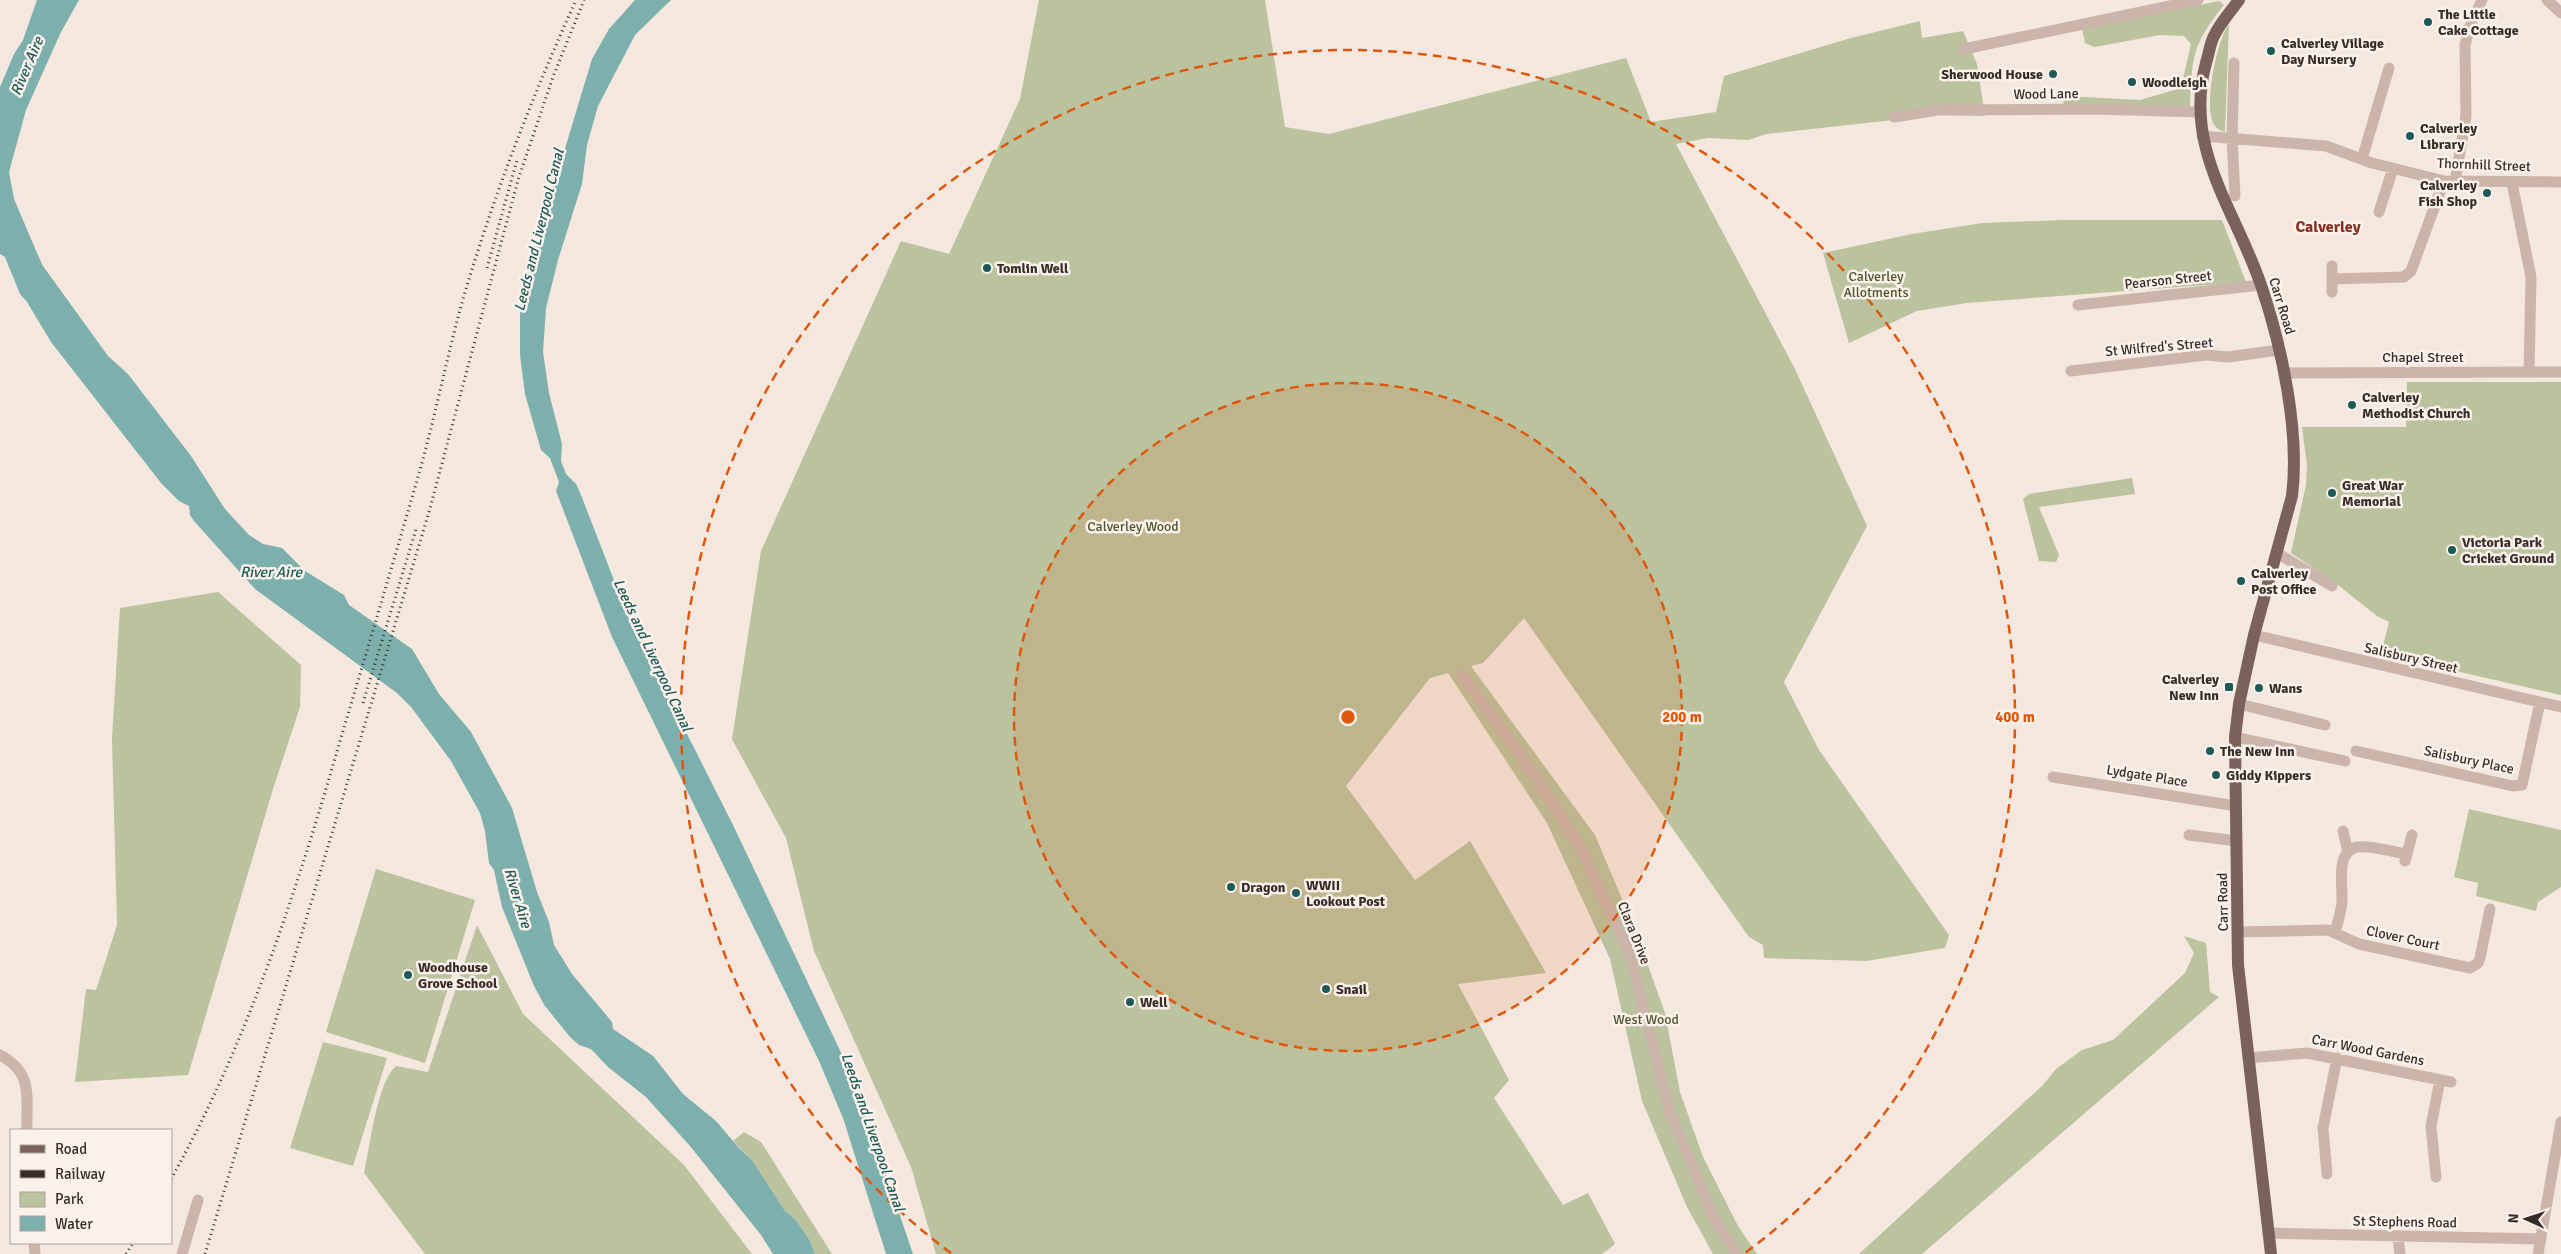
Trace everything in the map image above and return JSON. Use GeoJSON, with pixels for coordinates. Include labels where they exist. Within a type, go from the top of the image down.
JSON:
{"type":"FeatureCollection","features":[{"type":"Feature","properties":{"kind":"main road","name":"Carr Road"},"geometry":{"type":"LineString","coordinates":[[2239,0],[2214,34],[2203,74],[2199,112],[2202,136],[2210,166],[2261,286],[2279,350],[2284,373],[2296,468],[2292,496],[2254,635],[2239,704],[2235,737],[2238,965],[2271,1254]]}},
{"type":"Feature","properties":{"kind":"street"},"geometry":{"type":"LineString","coordinates":[[1964,49],[2198,0]]}},
{"type":"Feature","properties":{"kind":"street"},"geometry":{"type":"LineString","coordinates":[[2332,279],[2404,277],[2411,271],[2450,181],[2466,116],[2464,64],[2466,45],[2470,26],[2482,0]]}},
{"type":"Feature","properties":{"kind":"street"},"geometry":{"type":"LineString","coordinates":[[2546,0],[2561,13]]}},
{"type":"Feature","properties":{"kind":"street"},"geometry":{"type":"LineString","coordinates":[[2234,63],[2232,138],[2235,196]]}},
{"type":"Feature","properties":{"kind":"street"},"geometry":{"type":"LineString","coordinates":[[2362,159],[2389,68]]}},
{"type":"Feature","properties":{"kind":"street","name":"Wood Lane"},"geometry":{"type":"LineString","coordinates":[[1894,117],[1938,110],[2094,109],[2199,112]]}},
{"type":"Feature","properties":{"kind":"street","name":"Thornhill Street"},"geometry":{"type":"LineString","coordinates":[[2202,136],[2326,146],[2393,168],[2450,181],[2561,182]]}},
{"type":"Feature","properties":{"kind":"street"},"geometry":{"type":"LineString","coordinates":[[2379,212],[2393,168]]}},
{"type":"Feature","properties":{"kind":"street"},"geometry":{"type":"LineString","coordinates":[[2512,183],[2531,277],[2529,372]]}},
{"type":"Feature","properties":{"kind":"street"},"geometry":{"type":"LineString","coordinates":[[2332,266],[2332,292]]}},
{"type":"Feature","properties":{"kind":"street","name":"Pearson Street"},"geometry":{"type":"LineString","coordinates":[[2078,305],[2261,286]]}},
{"type":"Feature","properties":{"kind":"street","name":"St Wilfred's Street"},"geometry":{"type":"LineString","coordinates":[[2071,371],[2206,355],[2228,357],[2279,350]]}},
{"type":"Feature","properties":{"kind":"street","name":"Chapel Street"},"geometry":{"type":"LineString","coordinates":[[2284,373],[2561,372]]}},
{"type":"Feature","properties":{"kind":"street"},"geometry":{"type":"LineString","coordinates":[[2277,553],[2332,586]]}},
{"type":"Feature","properties":{"kind":"street","name":"Salisbury Street"},"geometry":{"type":"LineString","coordinates":[[2254,635],[2561,707]]}},
{"type":"Feature","properties":{"kind":"street","name":"Clara Drive"},"geometry":{"type":"LineString","coordinates":[[1462,675],[1531,770],[1580,847],[1630,955],[1669,1110],[1714,1218],[1737,1254]]}},
{"type":"Feature","properties":{"kind":"street","name":"Salisbury Place"},"geometry":{"type":"LineString","coordinates":[[2356,751],[2513,786],[2522,785],[2540,702]]}},
{"type":"Feature","properties":{"kind":"street"},"geometry":{"type":"LineString","coordinates":[[2239,704],[2325,725]]}},
{"type":"Feature","properties":{"kind":"street"},"geometry":{"type":"LineString","coordinates":[[2235,737],[2345,762]]}},
{"type":"Feature","properties":{"kind":"street","name":"Lydgate Place"},"geometry":{"type":"LineString","coordinates":[[2053,777],[2236,806]]}},
{"type":"Feature","properties":{"kind":"street"},"geometry":{"type":"LineString","coordinates":[[2343,831],[2348,852]]}},
{"type":"Feature","properties":{"kind":"street"},"geometry":{"type":"LineString","coordinates":[[2189,835],[2237,841]]}},
{"type":"Feature","properties":{"kind":"street"},"geometry":{"type":"LineString","coordinates":[[2335,932],[2342,903],[2342,869],[2348,852],[2355,848],[2363,847],[2406,858],[2412,835]]}},
{"type":"Feature","properties":{"kind":"street","name":"Clover Court"},"geometry":{"type":"LineString","coordinates":[[2238,932],[2321,928],[2335,932],[2359,944],[2470,968],[2478,963],[2480,958],[2490,909]]}},
{"type":"Feature","properties":{"kind":"street","name":"Carr Wood Gardens"},"geometry":{"type":"LineString","coordinates":[[2248,1058],[2292,1052],[2337,1058],[2445,1081],[2431,1126],[2436,1177]]}},
{"type":"Feature","properties":{"kind":"street"},"geometry":{"type":"LineString","coordinates":[[0,1055],[13,1062],[25,1077],[27,1129]]}},
{"type":"Feature","properties":{"kind":"street"},"geometry":{"type":"LineString","coordinates":[[2327,1174],[2323,1128],[2337,1058]]}},
{"type":"Feature","properties":{"kind":"street"},"geometry":{"type":"LineString","coordinates":[[2538,1254],[2561,1122]]}},
{"type":"Feature","properties":{"kind":"street"},"geometry":{"type":"LineString","coordinates":[[182,1254],[198,1200]]}},
{"type":"Feature","properties":{"kind":"street","name":"St Stephens Road"},"geometry":{"type":"LineString","coordinates":[[2268,1233],[2398,1238],[2541,1239]]}},
{"type":"Feature","properties":{"kind":"street"},"geometry":{"type":"LineString","coordinates":[[2398,1238],[2400,1254]]}},
{"type":"Feature","properties":{"kind":"green space","name":"Calverley Wood"},"geometry":{"type":"Polygon","coordinates":[[[1039,0],[1265,0],[1285,127],[1329,134],[1626,58],[1651,122],[1716,112],[1724,76],[1851,38],[1920,21],[1922,38],[1963,31],[1977,64],[1985,116],[1938,115],[1766,134],[1748,140],[1708,138],[1676,144],[1795,369],[1867,526],[1784,682],[1819,750],[1949,935],[1945,948],[1867,961],[1764,958],[1763,945],[1749,937],[1524,618],[1483,663],[1471,666],[1595,835],[1636,932],[1665,1013],[1680,1092],[1703,1157],[1738,1226],[1757,1254],[1713,1254],[1687,1207],[1642,1101],[1610,959],[1547,823],[1448,673],[1430,678],[1346,786],[1415,880],[1470,841],[1546,973],[1458,984],[1509,1080],[1494,1098],[1563,1205],[1588,1193],[1615,1244],[1602,1254],[936,1254],[911,1167],[814,951],[786,838],[732,739],[761,551],[901,241],[949,254],[1020,99],[1039,0]]]}},
{"type":"Feature","properties":{"kind":"green space"},"geometry":{"type":"Polygon","coordinates":[[[2219,1],[2224,5],[2205,31],[2195,53],[2190,109],[2065,105],[2063,103],[2066,96],[2140,100],[2181,88],[2191,44],[2184,36],[2160,35],[2094,47],[2085,43],[2082,29],[2219,1]]]}},
{"type":"Feature","properties":{"kind":"green space"},"geometry":{"type":"Polygon","coordinates":[[[2229,24],[2225,132],[2216,127],[2211,118],[2210,106],[2216,59],[2224,32],[2229,24]]]}},
{"type":"Feature","properties":{"kind":"green space","name":"Calverley Allotments"},"geometry":{"type":"Polygon","coordinates":[[[2062,220],[2222,220],[2246,282],[1967,303],[1917,311],[1849,343],[1823,253],[1912,234],[1982,223],[2062,220]]]}},
{"type":"Feature","properties":{"kind":"green space"},"geometry":{"type":"Polygon","coordinates":[[[2407,382],[2561,382],[2561,695],[2381,654],[2389,622],[2377,616],[2338,585],[2291,553],[2306,485],[2307,465],[2302,427],[2406,427],[2407,382]]]}},
{"type":"Feature","properties":{"kind":"green space"},"geometry":{"type":"Polygon","coordinates":[[[2132,478],[2135,494],[2039,507],[2059,555],[2056,562],[2039,561],[2023,499],[2029,494],[2132,478]]]}},
{"type":"Feature","properties":{"kind":"green space"},"geometry":{"type":"Polygon","coordinates":[[[218,592],[301,665],[300,707],[273,789],[188,1075],[75,1082],[86,989],[96,990],[117,925],[112,738],[120,608],[218,592]]]}},
{"type":"Feature","properties":{"kind":"green space"},"geometry":{"type":"Polygon","coordinates":[[[2469,809],[2561,830],[2561,887],[2538,902],[2536,911],[2476,896],[2478,883],[2454,877],[2469,809]]]}},
{"type":"Feature","properties":{"kind":"green space"},"geometry":{"type":"Polygon","coordinates":[[[376,869],[475,900],[425,1063],[326,1032],[376,869]]]}},
{"type":"Feature","properties":{"kind":"green space"},"geometry":{"type":"Polygon","coordinates":[[[477,925],[523,1014],[684,1165],[752,1254],[425,1254],[364,1173],[379,1100],[389,1074],[396,1066],[428,1072],[477,925]]]}},
{"type":"Feature","properties":{"kind":"green space"},"geometry":{"type":"Polygon","coordinates":[[[2184,936],[2206,943],[2210,992],[2219,997],[1922,1254],[1859,1254],[2042,1086],[2056,1069],[2082,1050],[2113,1040],[2185,973],[2194,953],[2184,936]]]}},
{"type":"Feature","properties":{"kind":"green space"},"geometry":{"type":"Polygon","coordinates":[[[323,1042],[387,1058],[353,1166],[290,1148],[323,1042]]]}},
{"type":"Feature","properties":{"kind":"green space"},"geometry":{"type":"Polygon","coordinates":[[[744,1132],[761,1142],[832,1254],[815,1254],[809,1239],[795,1219],[785,1211],[752,1160],[733,1141],[744,1132]]]}},
{"type":"Feature","properties":{"kind":"water","name":"River Aire"},"geometry":{"type":"Polygon","coordinates":[[[37,0],[79,0],[61,32],[26,110],[9,172],[14,199],[43,266],[108,356],[128,374],[191,456],[225,509],[249,535],[263,544],[282,548],[305,571],[344,595],[349,605],[412,649],[439,694],[471,732],[512,808],[537,892],[549,922],[554,945],[572,974],[612,1022],[613,1029],[653,1056],[683,1094],[716,1121],[752,1160],[785,1211],[795,1219],[809,1239],[815,1254],[773,1254],[761,1235],[690,1146],[646,1097],[608,1067],[591,1049],[579,1045],[570,1037],[545,1006],[534,986],[502,907],[494,870],[489,863],[485,831],[480,813],[451,761],[411,707],[397,693],[255,589],[194,521],[190,515],[189,506],[179,501],[161,483],[51,342],[27,302],[20,294],[5,257],[0,254],[0,87],[14,54],[23,40],[37,0]]]}},
{"type":"Feature","properties":{"kind":"water"},"geometry":{"type":"Polygon","coordinates":[[[635,0],[671,0],[635,35],[598,106],[587,145],[582,184],[558,260],[546,308],[543,352],[549,393],[562,444],[561,461],[566,474],[576,484],[581,495],[629,619],[734,827],[854,1080],[913,1254],[886,1254],[843,1118],[819,1061],[612,637],[556,491],[559,482],[550,458],[541,450],[525,394],[520,355],[520,312],[529,268],[592,59],[609,29],[635,0]]]}},
{"type":"Feature","properties":{"kind":"railway"},"geometry":{"type":"LineString","coordinates":[[172,1177],[198,1128],[247,1020],[288,909],[324,797],[420,470],[457,320],[487,223],[514,148],[576,0]]}},
{"type":"Feature","properties":{"kind":"railway"},"geometry":{"type":"LineString","coordinates":[[205,1254],[429,512],[518,180],[553,77],[584,0]]}},
{"type":"Feature","properties":{"kind":"railway"},"geometry":{"type":"LineString","coordinates":[[487,268],[517,160]]}},
{"type":"Feature","properties":{"kind":"railway"},"geometry":{"type":"LineString","coordinates":[[363,703],[417,526]]}},
{"type":"Feature","properties":{"kind":"railway"},"geometry":{"type":"LineString","coordinates":[[126,1254],[132,1244]]}},
{"type":"Feature","properties":{"kind":"place","name":"The Little Cake Cottage"},"geometry":{"type":"Point","coordinates":[2428,22]}},
{"type":"Feature","properties":{"kind":"place","name":"Calverley Village Day Nursery"},"geometry":{"type":"Point","coordinates":[2271,51]}},
{"type":"Feature","properties":{"kind":"place","name":"Sherwood House"},"geometry":{"type":"Point","coordinates":[2053,74]}},
{"type":"Feature","properties":{"kind":"place","name":"Woodleigh"},"geometry":{"type":"Point","coordinates":[2132,82]}},
{"type":"Feature","properties":{"kind":"place","name":"Calverley Library"},"geometry":{"type":"Point","coordinates":[2410,136]}},
{"type":"Feature","properties":{"kind":"place","name":"Calverley Fish Shop"},"geometry":{"type":"Point","coordinates":[2487,193]}},
{"type":"Feature","properties":{"kind":"place","name":"Tomlin Well"},"geometry":{"type":"Point","coordinates":[987,268]}},
{"type":"Feature","properties":{"kind":"place","name":"Calverley Methodist Church"},"geometry":{"type":"Point","coordinates":[2352,405]}},
{"type":"Feature","properties":{"kind":"place","name":"Great War Memorial"},"geometry":{"type":"Point","coordinates":[2332,493]}},
{"type":"Feature","properties":{"kind":"place","name":"Victoria Park Cricket Ground"},"geometry":{"type":"Point","coordinates":[2452,550]}},
{"type":"Feature","properties":{"kind":"place","name":"Calverley Post Office"},"geometry":{"type":"Point","coordinates":[2241,581]}},
{"type":"Feature","properties":{"kind":"place","name":"Calverley New Inn"},"geometry":{"type":"Point","coordinates":[2229,687]}},
{"type":"Feature","properties":{"kind":"place","name":"Wans"},"geometry":{"type":"Point","coordinates":[2259,688]}},
{"type":"Feature","properties":{"kind":"place","name":"The New Inn"},"geometry":{"type":"Point","coordinates":[2210,751]}},
{"type":"Feature","properties":{"kind":"place","name":"Giddy Kippers"},"geometry":{"type":"Point","coordinates":[2216,775]}},
{"type":"Feature","properties":{"kind":"place","name":"Dragon"},"geometry":{"type":"Point","coordinates":[1231,887]}},
{"type":"Feature","properties":{"kind":"place","name":"WWII Lookout Post"},"geometry":{"type":"Point","coordinates":[1296,893]}},
{"type":"Feature","properties":{"kind":"place","name":"Woodhouse Grove School"},"geometry":{"type":"Point","coordinates":[408,975]}},
{"type":"Feature","properties":{"kind":"place","name":"Snail"},"geometry":{"type":"Point","coordinates":[1326,989]}},
{"type":"Feature","properties":{"kind":"place","name":"Well"},"geometry":{"type":"Point","coordinates":[1130,1002]}},
{"type":"Feature","properties":{"kind":"district","name":"Calverley"},"geometry":{"type":"Point","coordinates":[2328,227]}},
{"type":"Feature","properties":{"kind":"water label","name":"Leeds and Liverpool Canal"},"geometry":{"type":"Point","coordinates":[539,230]}},
{"type":"Feature","properties":{"kind":"water label","name":"Leeds and Liverpool Canal"},"geometry":{"type":"Point","coordinates":[653,655]}},
{"type":"Feature","properties":{"kind":"water label","name":"Leeds and Liverpool Canal"},"geometry":{"type":"Point","coordinates":[873,1132]}},
{"type":"Feature","properties":{"kind":"park label","name":"West Wood"},"geometry":{"type":"Point","coordinates":[1646,1019]}}]}
